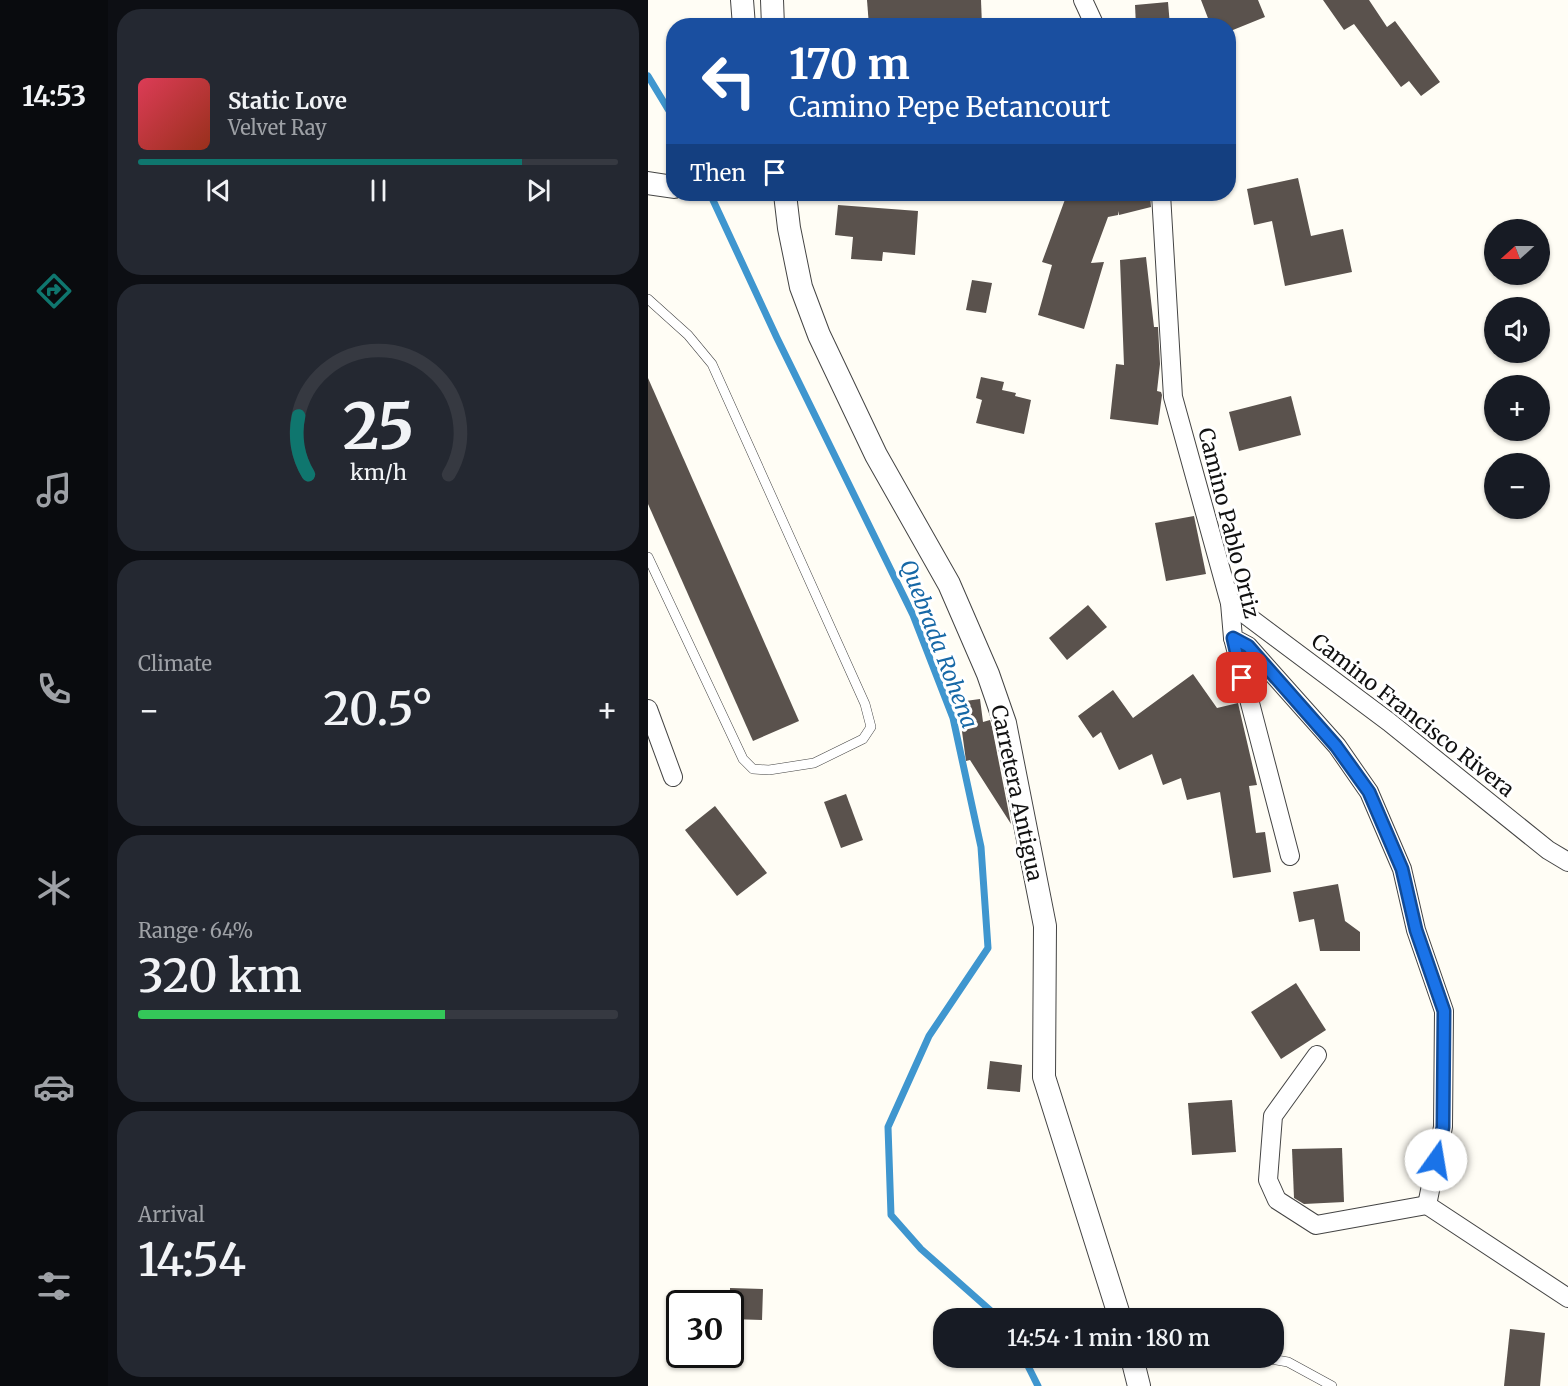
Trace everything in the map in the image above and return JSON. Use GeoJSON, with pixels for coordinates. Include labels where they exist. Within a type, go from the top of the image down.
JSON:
{"type":"FeatureCollection","features":[{"type":"Feature","properties":{"kind":"street"},"geometry":{"type":"LineString","coordinates":[[742,0],[743,18]]}},
{"type":"Feature","properties":{"kind":"street"},"geometry":{"type":"LineString","coordinates":[[772,0],[773,18]]}},
{"type":"Feature","properties":{"kind":"street"},"geometry":{"type":"LineString","coordinates":[[1083,0],[1091,18]]}},
{"type":"Feature","properties":{"kind":"street"},"geometry":{"type":"LineString","coordinates":[[648,183],[666,186]]}},
{"type":"Feature","properties":{"kind":"street","name":"Carretera Antigua"},"geometry":{"type":"LineString","coordinates":[[787,201],[789,228],[801,287],[819,334],[876,455],[949,584],[988,674],[1005,723],[1045,926],[1044,1077],[1117,1308]]}},
{"type":"Feature","properties":{"kind":"street","name":"Camino Pablo Ortiz"},"geometry":{"type":"LineString","coordinates":[[1161,201],[1173,397],[1230,603],[1233,638],[1248,646],[1336,746],[1369,792],[1402,869],[1416,930],[1444,1011],[1443,1127],[1427,1205]]}},
{"type":"Feature","properties":{"kind":"street","name":"Camino Francisco Rivera"},"geometry":{"type":"LineString","coordinates":[[1230,603],[1286,643],[1548,850],[1568,862]]}},
{"type":"Feature","properties":{"kind":"street"},"geometry":{"type":"LineString","coordinates":[[1233,638],[1290,856]]}},
{"type":"Feature","properties":{"kind":"street"},"geometry":{"type":"LineString","coordinates":[[648,709],[673,777]]}},
{"type":"Feature","properties":{"kind":"street"},"geometry":{"type":"LineString","coordinates":[[1317,1055],[1273,1116],[1268,1180],[1277,1200],[1316,1225],[1427,1205],[1568,1298]]}},
{"type":"Feature","properties":{"kind":"street"},"geometry":{"type":"LineString","coordinates":[[1134,1368],[1139,1386]]}},
{"type":"Feature","properties":{"kind":"lane"},"geometry":{"type":"LineString","coordinates":[[648,299],[688,335],[712,364],[865,704],[871,727],[862,739],[814,764],[769,770],[753,769],[743,759],[648,557]]}},
{"type":"Feature","properties":{"kind":"lane"},"geometry":{"type":"LineString","coordinates":[[1284,1361],[1332,1386]]}},
{"type":"Feature","properties":{"kind":"building"},"geometry":{"type":"Polygon","coordinates":[[[867,0],[981,0],[982,18],[868,18],[867,0]]]}},
{"type":"Feature","properties":{"kind":"building"},"geometry":{"type":"Polygon","coordinates":[[[1201,0],[1258,0],[1265,17],[1236,29],[1236,18],[1208,18],[1201,0]]]}},
{"type":"Feature","properties":{"kind":"building"},"geometry":{"type":"Polygon","coordinates":[[[1323,0],[1369,0],[1387,27],[1395,21],[1440,82],[1421,96],[1409,81],[1401,87],[1354,24],[1344,30],[1323,0]]]}},
{"type":"Feature","properties":{"kind":"building"},"geometry":{"type":"Polygon","coordinates":[[[1168,2],[1169,18],[1136,18],[1135,5],[1168,2]]]}},
{"type":"Feature","properties":{"kind":"building"},"geometry":{"type":"Polygon","coordinates":[[[1298,178],[1311,236],[1343,229],[1352,272],[1285,286],[1272,221],[1254,225],[1247,189],[1298,178]]]}},
{"type":"Feature","properties":{"kind":"building"},"geometry":{"type":"Polygon","coordinates":[[[1064,201],[1151,201],[1151,207],[1119,215],[1119,211],[1118,215],[1108,217],[1091,263],[1104,262],[1084,329],[1038,315],[1052,265],[1042,262],[1064,201]]]}},
{"type":"Feature","properties":{"kind":"building"},"geometry":{"type":"Polygon","coordinates":[[[838,205],[918,211],[915,255],[883,252],[882,261],[851,259],[853,237],[835,235],[838,205]]]}},
{"type":"Feature","properties":{"kind":"building"},"geometry":{"type":"Polygon","coordinates":[[[1146,257],[1154,327],[1158,327],[1160,364],[1157,391],[1162,395],[1158,425],[1110,419],[1116,364],[1124,365],[1120,260],[1146,257]]]}},
{"type":"Feature","properties":{"kind":"building"},"geometry":{"type":"Polygon","coordinates":[[[972,280],[992,283],[986,313],[966,310],[972,280]]]}},
{"type":"Feature","properties":{"kind":"building"},"geometry":{"type":"Polygon","coordinates":[[[981,377],[1004,382],[1002,390],[1031,400],[1024,434],[976,423],[982,400],[976,398],[981,377]]]}},
{"type":"Feature","properties":{"kind":"building"},"geometry":{"type":"Polygon","coordinates":[[[648,378],[799,721],[753,741],[648,504],[648,378]]]}},
{"type":"Feature","properties":{"kind":"building"},"geometry":{"type":"Polygon","coordinates":[[[1291,396],[1301,435],[1239,451],[1229,412],[1291,396]]]}},
{"type":"Feature","properties":{"kind":"building"},"geometry":{"type":"Polygon","coordinates":[[[1194,516],[1206,574],[1166,581],[1155,523],[1194,516]]]}},
{"type":"Feature","properties":{"kind":"building"},"geometry":{"type":"Polygon","coordinates":[[[1088,605],[1107,627],[1067,660],[1049,638],[1088,605]]]}},
{"type":"Feature","properties":{"kind":"building"},"geometry":{"type":"Polygon","coordinates":[[[1193,674],[1217,708],[1238,703],[1257,785],[1249,786],[1256,833],[1265,832],[1271,872],[1233,878],[1220,792],[1187,800],[1181,778],[1163,785],[1152,754],[1119,770],[1101,732],[1093,738],[1078,716],[1113,690],[1133,718],[1193,674]]]}},
{"type":"Feature","properties":{"kind":"building"},"geometry":{"type":"Polygon","coordinates":[[[980,699],[983,722],[990,720],[992,727],[1011,824],[970,760],[966,761],[958,702],[980,699]]]}},
{"type":"Feature","properties":{"kind":"building"},"geometry":{"type":"Polygon","coordinates":[[[846,794],[863,840],[841,848],[824,802],[846,794]]]}},
{"type":"Feature","properties":{"kind":"building"},"geometry":{"type":"Polygon","coordinates":[[[715,806],[767,873],[737,896],[685,830],[715,806]]]}},
{"type":"Feature","properties":{"kind":"building"},"geometry":{"type":"Polygon","coordinates":[[[1338,884],[1345,921],[1360,932],[1360,951],[1320,951],[1314,919],[1299,922],[1293,892],[1338,884]]]}},
{"type":"Feature","properties":{"kind":"building"},"geometry":{"type":"Polygon","coordinates":[[[1296,983],[1326,1030],[1281,1059],[1251,1012],[1296,983]]]}},
{"type":"Feature","properties":{"kind":"building"},"geometry":{"type":"Polygon","coordinates":[[[990,1061],[1022,1065],[1020,1092],[987,1089],[990,1061]]]}},
{"type":"Feature","properties":{"kind":"building"},"geometry":{"type":"Polygon","coordinates":[[[1232,1100],[1236,1152],[1192,1155],[1188,1103],[1232,1100]]]}},
{"type":"Feature","properties":{"kind":"building"},"geometry":{"type":"Polygon","coordinates":[[[1342,1148],[1344,1202],[1304,1204],[1294,1198],[1292,1149],[1342,1148]]]}},
{"type":"Feature","properties":{"kind":"building"},"geometry":{"type":"Polygon","coordinates":[[[730,1288],[763,1289],[762,1320],[744,1319],[744,1290],[730,1290],[730,1288]]]}},
{"type":"Feature","properties":{"kind":"building"},"geometry":{"type":"Polygon","coordinates":[[[1510,1329],[1545,1333],[1540,1386],[1504,1386],[1510,1329]]]}},
{"type":"Feature","properties":{"kind":"waterway","name":"Quebrada Rohena"},"geometry":{"type":"LineString","coordinates":[[648,76],[666,106]]}},
{"type":"Feature","properties":{"kind":"waterway","name":"Quebrada Rohena"},"geometry":{"type":"LineString","coordinates":[[713,201],[777,338],[913,615],[953,718],[981,847],[988,948],[929,1036],[888,1127],[891,1215],[921,1249],[988,1308]]}},
{"type":"Feature","properties":{"kind":"waterway","name":"Quebrada Rohena"},"geometry":{"type":"LineString","coordinates":[[1029,1368],[1038,1386]]}},
{"type":"Feature","properties":{"kind":"route"},"geometry":{"type":"LineString","coordinates":[[1242,678],[1233,638],[1248,646],[1336,746],[1369,792],[1402,869],[1416,930],[1444,1011],[1443,1127],[1436,1160]]}}]}
